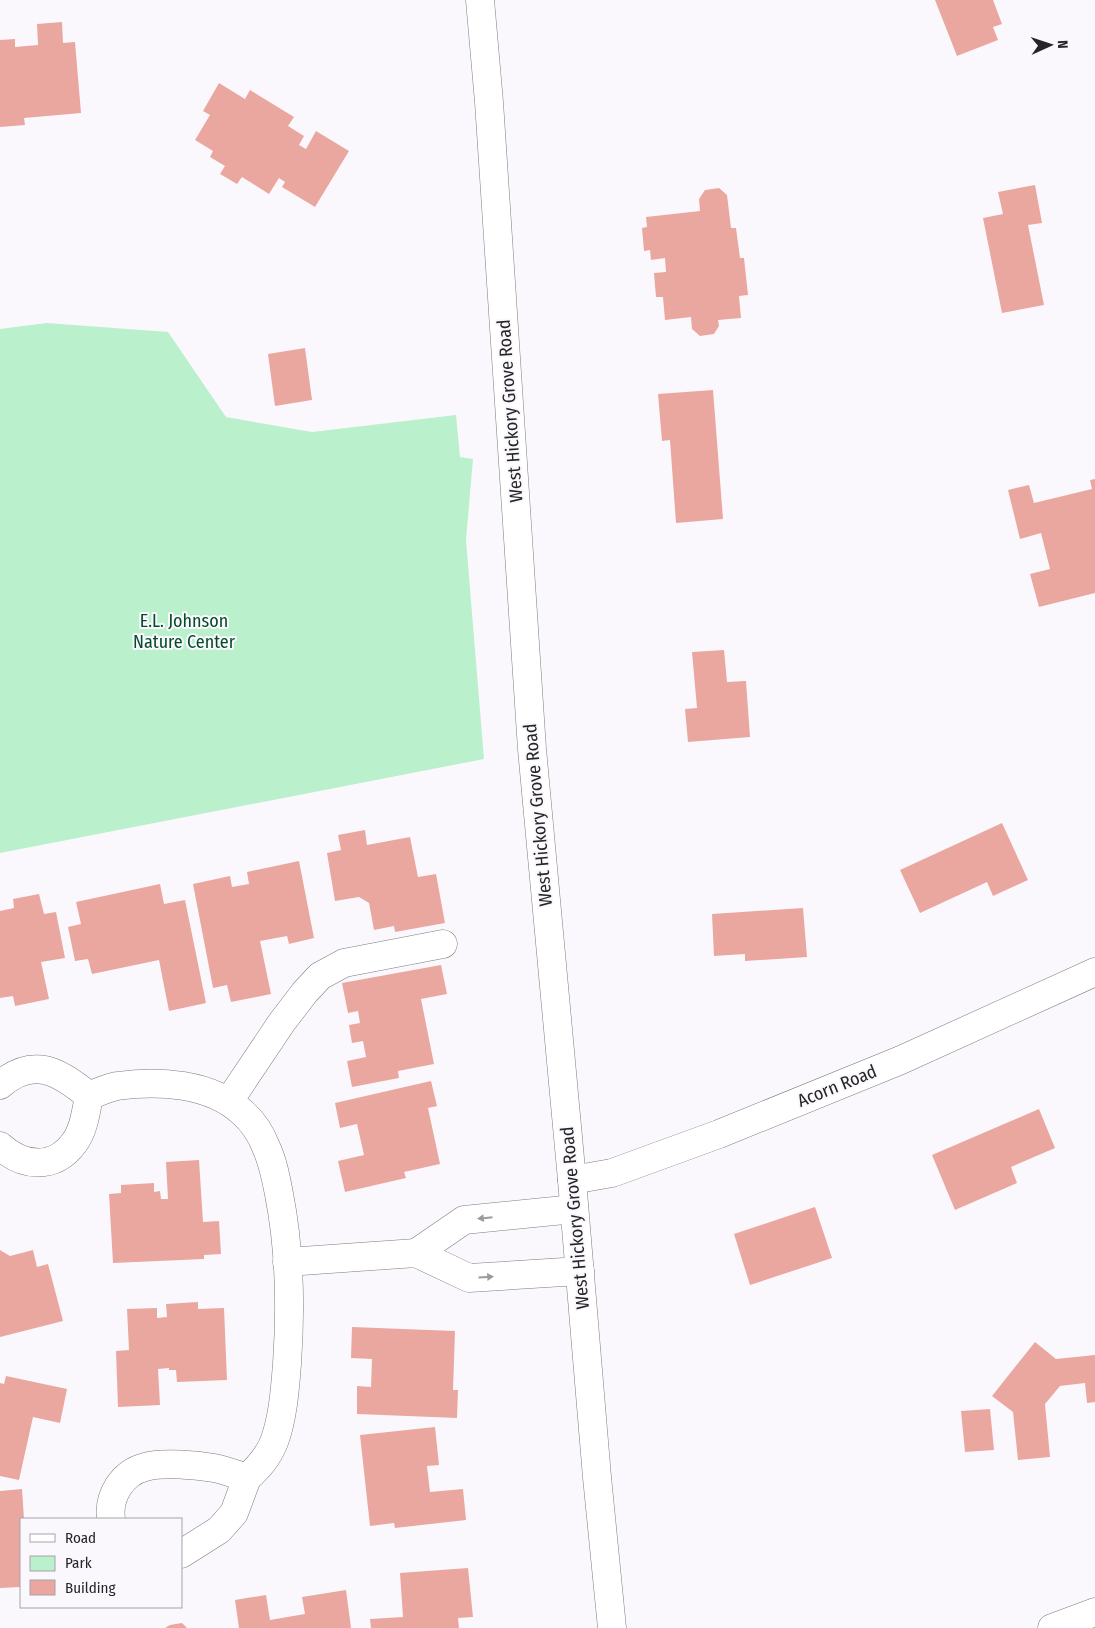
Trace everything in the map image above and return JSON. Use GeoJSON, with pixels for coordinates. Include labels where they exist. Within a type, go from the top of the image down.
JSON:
{"type":"FeatureCollection","features":[{"type":"Feature","properties":{"kind":"main road","name":"West Hickory Grove Road"},"geometry":{"type":"LineString","coordinates":[[480,0],[489,102],[532,749],[612,1628]]}},
{"type":"Feature","properties":{"kind":"main road"},"geometry":{"type":"LineString","coordinates":[[229,1102],[282,1022],[320,976],[344,963],[443,944]]}},
{"type":"Feature","properties":{"kind":"main road","name":"Acorn Road"},"geometry":{"type":"LineString","coordinates":[[572,1180],[612,1174],[737,1126],[902,1060],[1095,972]]}},
{"type":"Feature","properties":{"kind":"main road"},"geometry":{"type":"LineString","coordinates":[[0,1085],[13,1074],[20,1071],[44,1069],[74,1083],[89,1096]]}},
{"type":"Feature","properties":{"kind":"main road"},"geometry":{"type":"LineString","coordinates":[[89,1096],[116,1086],[148,1083],[187,1086],[211,1093],[229,1102],[244,1114],[256,1128],[266,1146],[274,1168],[283,1215],[288,1262],[289,1326],[284,1396],[274,1441],[264,1463],[248,1478],[234,1513],[219,1530],[182,1553]]}},
{"type":"Feature","properties":{"kind":"main road"},"geometry":{"type":"LineString","coordinates":[[0,1146],[10,1155],[23,1161],[38,1163],[52,1160],[65,1153],[75,1142],[86,1114],[89,1096]]}},
{"type":"Feature","properties":{"kind":"main road"},"geometry":{"type":"LineString","coordinates":[[416,1253],[464,1220],[574,1210]]}},
{"type":"Feature","properties":{"kind":"main road"},"geometry":{"type":"LineString","coordinates":[[288,1262],[416,1253],[469,1278],[580,1271]]}},
{"type":"Feature","properties":{"kind":"main road"},"geometry":{"type":"LineString","coordinates":[[111,1518],[110,1509],[115,1491],[124,1478],[144,1467],[161,1464],[215,1468],[248,1478]]}},
{"type":"Feature","properties":{"kind":"main road"},"geometry":{"type":"LineString","coordinates":[[1052,1628],[1095,1612]]}},
{"type":"Feature","properties":{"kind":"green space","name":"E.L. Johnson Nature Center"},"geometry":{"type":"Polygon","coordinates":[[[47,323],[168,332],[226,417],[312,432],[456,415],[460,457],[473,459],[466,540],[484,759],[0,853],[0,329],[47,323]]]}},
{"type":"Feature","properties":{"kind":"building"},"geometry":{"type":"Polygon","coordinates":[[[935,0],[993,0],[1002,24],[993,27],[998,40],[957,56],[935,0]]]}},
{"type":"Feature","properties":{"kind":"building"},"geometry":{"type":"Polygon","coordinates":[[[62,22],[63,43],[75,42],[81,113],[24,118],[25,125],[0,127],[0,40],[15,39],[15,47],[38,45],[37,24],[62,22]]]}},
{"type":"Feature","properties":{"kind":"building"},"geometry":{"type":"Polygon","coordinates":[[[219,83],[245,99],[250,90],[294,117],[288,126],[304,136],[299,145],[306,149],[316,131],[349,151],[315,207],[282,187],[285,182],[279,178],[269,194],[242,177],[237,184],[220,174],[225,166],[210,157],[213,151],[195,140],[210,115],[203,111],[219,83]]]}},
{"type":"Feature","properties":{"kind":"building"},"geometry":{"type":"Polygon","coordinates":[[[1035,185],[1042,223],[1028,225],[1044,305],[1002,313],[983,218],[1003,214],[998,192],[1035,185]]]}},
{"type":"Feature","properties":{"kind":"building"},"geometry":{"type":"Polygon","coordinates":[[[719,188],[727,195],[731,228],[736,228],[740,258],[744,258],[748,295],[739,296],[741,318],[718,320],[719,326],[714,334],[700,336],[692,329],[691,317],[665,320],[663,297],[656,297],[654,273],[666,272],[665,258],[651,260],[650,250],[644,251],[642,228],[647,227],[646,217],[700,211],[699,199],[705,190],[719,188]]]}},
{"type":"Feature","properties":{"kind":"building"},"geometry":{"type":"Polygon","coordinates":[[[305,348],[312,400],[275,406],[268,354],[305,348]]]}},
{"type":"Feature","properties":{"kind":"building"},"geometry":{"type":"Polygon","coordinates":[[[713,390],[723,519],[676,523],[670,440],[662,441],[658,394],[713,390]]]}},
{"type":"Feature","properties":{"kind":"building"},"geometry":{"type":"Polygon","coordinates":[[[1095,479],[1095,593],[1039,607],[1030,574],[1050,569],[1041,533],[1020,539],[1008,490],[1029,485],[1034,503],[1092,489],[1090,480],[1095,479]]]}},
{"type":"Feature","properties":{"kind":"building"},"geometry":{"type":"Polygon","coordinates":[[[724,650],[727,682],[746,681],[750,737],[688,742],[685,709],[697,708],[692,652],[724,650]]]}},
{"type":"Feature","properties":{"kind":"building"},"geometry":{"type":"Polygon","coordinates":[[[1002,823],[1028,880],[993,896],[987,882],[920,913],[900,870],[1002,823]]]}},
{"type":"Feature","properties":{"kind":"building"},"geometry":{"type":"Polygon","coordinates":[[[365,830],[367,845],[410,837],[418,877],[436,874],[445,923],[395,932],[394,926],[374,930],[369,903],[359,897],[335,901],[327,853],[341,850],[338,835],[365,830]]]}},
{"type":"Feature","properties":{"kind":"building"},"geometry":{"type":"Polygon","coordinates":[[[299,861],[314,938],[289,944],[287,936],[260,941],[271,994],[231,1002],[227,985],[213,988],[193,884],[230,876],[232,887],[249,884],[247,872],[299,861]]]}},
{"type":"Feature","properties":{"kind":"building"},"geometry":{"type":"Polygon","coordinates":[[[160,884],[164,904],[185,900],[206,1003],[169,1011],[159,960],[92,974],[88,959],[75,961],[68,927],[81,924],[76,902],[160,884]]]}},
{"type":"Feature","properties":{"kind":"building"},"geometry":{"type":"Polygon","coordinates":[[[39,894],[44,914],[56,912],[65,958],[41,962],[49,999],[15,1006],[13,996],[0,998],[0,911],[14,908],[13,899],[39,894]]]}},
{"type":"Feature","properties":{"kind":"building"},"geometry":{"type":"Polygon","coordinates":[[[803,908],[807,957],[745,961],[745,954],[714,956],[712,914],[803,908]]]}},
{"type":"Feature","properties":{"kind":"building"},"geometry":{"type":"Polygon","coordinates":[[[441,965],[447,994],[421,999],[434,1064],[398,1071],[399,1078],[352,1087],[347,1061],[366,1057],[363,1041],[352,1043],[349,1025],[360,1023],[358,1011],[348,1013],[342,983],[441,965]]]}},
{"type":"Feature","properties":{"kind":"building"},"geometry":{"type":"Polygon","coordinates":[[[431,1081],[437,1106],[428,1108],[440,1164],[404,1172],[406,1178],[345,1192],[338,1161],[364,1155],[357,1124],[340,1128],[335,1103],[431,1081]]]}},
{"type":"Feature","properties":{"kind":"building"},"geometry":{"type":"Polygon","coordinates":[[[1039,1109],[1055,1148],[1011,1167],[1017,1183],[955,1210],[932,1155],[1039,1109]]]}},
{"type":"Feature","properties":{"kind":"building"},"geometry":{"type":"Polygon","coordinates":[[[199,1160],[203,1222],[219,1221],[221,1254],[204,1255],[204,1259],[113,1263],[109,1194],[121,1193],[121,1185],[154,1183],[154,1192],[160,1191],[161,1199],[168,1199],[166,1162],[199,1160]]]}},
{"type":"Feature","properties":{"kind":"building"},"geometry":{"type":"Polygon","coordinates":[[[815,1207],[832,1258],[750,1285],[734,1234],[815,1207]]]}},
{"type":"Feature","properties":{"kind":"building"},"geometry":{"type":"Polygon","coordinates":[[[0,1250],[10,1256],[33,1250],[37,1267],[48,1264],[63,1321],[0,1337],[0,1250]]]}},
{"type":"Feature","properties":{"kind":"building"},"geometry":{"type":"Polygon","coordinates":[[[198,1302],[198,1309],[224,1308],[227,1380],[177,1382],[176,1370],[169,1370],[169,1368],[158,1369],[160,1405],[118,1407],[116,1351],[129,1350],[127,1309],[157,1308],[157,1318],[167,1317],[166,1304],[198,1302]]]}},
{"type":"Feature","properties":{"kind":"building"},"geometry":{"type":"Polygon","coordinates":[[[352,1327],[455,1331],[453,1390],[458,1390],[457,1418],[357,1414],[357,1386],[371,1387],[372,1359],[351,1358],[352,1327]]]}},
{"type":"Feature","properties":{"kind":"building"},"geometry":{"type":"Polygon","coordinates":[[[1035,1342],[1056,1359],[1095,1355],[1095,1402],[1087,1403],[1085,1383],[1060,1386],[1045,1404],[1050,1457],[1018,1460],[1013,1412],[992,1396],[1035,1342]]]}},
{"type":"Feature","properties":{"kind":"building"},"geometry":{"type":"Polygon","coordinates":[[[6,1376],[67,1389],[60,1423],[33,1417],[19,1480],[0,1476],[0,1383],[4,1384],[6,1376]]]}},
{"type":"Feature","properties":{"kind":"building"},"geometry":{"type":"Polygon","coordinates":[[[990,1409],[994,1450],[965,1452],[961,1411],[990,1409]]]}},
{"type":"Feature","properties":{"kind":"building"},"geometry":{"type":"Polygon","coordinates":[[[435,1427],[439,1465],[427,1466],[430,1492],[463,1489],[466,1520],[395,1528],[394,1523],[370,1526],[360,1435],[435,1427]]]}},
{"type":"Feature","properties":{"kind":"building"},"geometry":{"type":"Polygon","coordinates":[[[22,1489],[24,1518],[20,1518],[20,1587],[0,1588],[0,1491],[22,1489]]]}},
{"type":"Feature","properties":{"kind":"building"},"geometry":{"type":"Polygon","coordinates":[[[468,1568],[473,1617],[458,1618],[459,1628],[371,1628],[370,1619],[403,1617],[400,1573],[468,1568]]]}},
{"type":"Feature","properties":{"kind":"building"},"geometry":{"type":"Polygon","coordinates":[[[346,1590],[351,1628],[239,1628],[235,1600],[266,1595],[270,1620],[305,1614],[302,1597],[346,1590]]]}},
{"type":"Feature","properties":{"kind":"building"},"geometry":{"type":"Polygon","coordinates":[[[182,1623],[187,1628],[165,1628],[170,1625],[182,1623]]]}}]}
